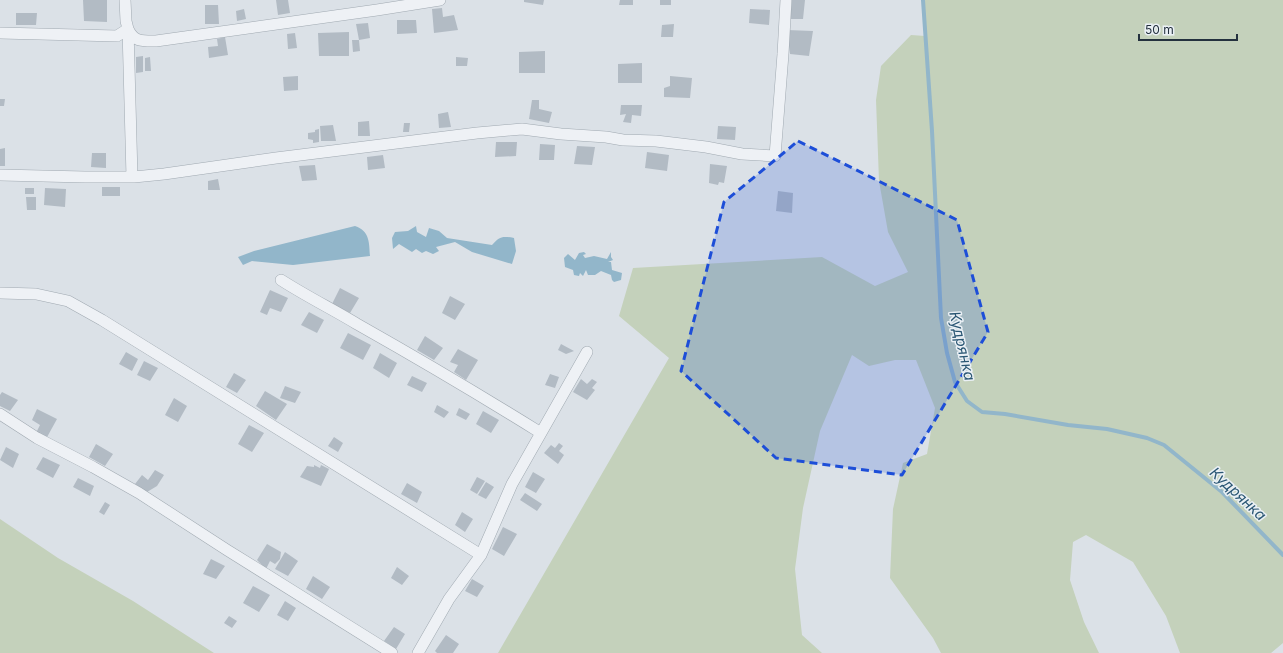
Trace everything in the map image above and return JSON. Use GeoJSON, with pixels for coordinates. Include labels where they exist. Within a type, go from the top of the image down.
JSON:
{"type":"FeatureCollection","features":[{"type":"Feature","properties":{"kind":"street"},"geometry":{"type":"LineString","coordinates":[[125,0],[126,21],[131,36],[145,41],[156,41],[440,0]]}},
{"type":"Feature","properties":{"kind":"street"},"geometry":{"type":"LineString","coordinates":[[0,175],[132,176],[164,174],[276,158],[477,133],[522,129],[623,140],[656,141],[706,147],[742,154],[775,156],[786,0]]}},
{"type":"Feature","properties":{"kind":"street"},"geometry":{"type":"LineString","coordinates":[[0,33],[117,36],[128,29]]}},
{"type":"Feature","properties":{"kind":"street"},"geometry":{"type":"LineString","coordinates":[[128,29],[132,176]]}},
{"type":"Feature","properties":{"kind":"street"},"geometry":{"type":"LineString","coordinates":[[281,280],[474,391],[541,433]]}},
{"type":"Feature","properties":{"kind":"street"},"geometry":{"type":"LineString","coordinates":[[0,293],[36,294],[68,301],[102,320],[481,555]]}},
{"type":"Feature","properties":{"kind":"street"},"geometry":{"type":"LineString","coordinates":[[419,653],[449,599],[481,555],[512,484],[586,352]]}},
{"type":"Feature","properties":{"kind":"street"},"geometry":{"type":"LineString","coordinates":[[0,414],[37,438],[139,493],[392,653]]}},
{"type":"Feature","properties":{"kind":"highlighted area"},"geometry":{"type":"Polygon","coordinates":[[[798,141],[957,220],[988,332],[902,475],[776,458],[681,371],[724,202],[798,141]]]}},
{"type":"Feature","properties":{"kind":"green space"},"geometry":{"type":"Polygon","coordinates":[[[923,0],[1283,0],[1283,643],[1271,653],[1180,653],[1166,616],[1133,562],[1086,535],[1073,542],[1070,580],[1084,622],[1099,653],[941,653],[933,638],[890,578],[893,509],[903,463],[927,454],[935,408],[916,360],[895,360],[869,366],[852,355],[820,431],[803,508],[795,569],[802,635],[822,653],[498,653],[669,358],[619,316],[633,268],[822,257],[875,286],[908,272],[888,232],[879,181],[876,100],[881,66],[911,35],[925,36],[923,0]]]}},
{"type":"Feature","properties":{"kind":"green space"},"geometry":{"type":"Polygon","coordinates":[[[0,519],[58,558],[133,601],[214,653],[0,653],[0,519]]]}},
{"type":"Feature","properties":{"kind":"water"},"geometry":{"type":"Polygon","coordinates":[[[355,226],[364,231],[368,238],[370,256],[293,265],[252,261],[243,265],[238,257],[254,251],[355,226]]]}},
{"type":"Feature","properties":{"kind":"water"},"geometry":{"type":"Polygon","coordinates":[[[416,226],[417,232],[426,237],[429,228],[439,231],[447,238],[492,245],[502,237],[514,238],[516,251],[512,264],[472,252],[455,242],[436,247],[439,251],[433,254],[426,251],[422,253],[416,249],[412,252],[399,244],[393,249],[392,238],[395,232],[408,231],[416,226]]]}},
{"type":"Feature","properties":{"kind":"water"},"geometry":{"type":"Polygon","coordinates":[[[584,252],[586,254],[583,255],[585,258],[594,256],[607,259],[611,252],[611,257],[613,260],[608,262],[611,262],[612,270],[622,273],[621,280],[614,282],[611,275],[601,271],[595,275],[588,275],[586,270],[583,276],[580,273],[579,276],[574,275],[573,270],[565,267],[564,258],[568,254],[575,260],[579,253],[584,252]]]}},
{"type":"Feature","properties":{"kind":"building"},"geometry":{"type":"Polygon","coordinates":[[[83,0],[107,0],[107,22],[84,21],[83,0]]]}},
{"type":"Feature","properties":{"kind":"building"},"geometry":{"type":"Polygon","coordinates":[[[276,0],[288,0],[290,13],[278,15],[276,0]]]}},
{"type":"Feature","properties":{"kind":"building"},"geometry":{"type":"Polygon","coordinates":[[[524,0],[544,0],[543,5],[524,2],[524,0]]]}},
{"type":"Feature","properties":{"kind":"building"},"geometry":{"type":"Polygon","coordinates":[[[620,0],[633,0],[633,5],[619,5],[620,0]]]}},
{"type":"Feature","properties":{"kind":"building"},"geometry":{"type":"Polygon","coordinates":[[[660,0],[671,0],[671,5],[660,5],[660,0]]]}},
{"type":"Feature","properties":{"kind":"building"},"geometry":{"type":"Polygon","coordinates":[[[792,0],[805,0],[803,19],[790,19],[792,0]]]}},
{"type":"Feature","properties":{"kind":"building"},"geometry":{"type":"Polygon","coordinates":[[[205,5],[218,5],[219,24],[205,24],[205,5]]]}},
{"type":"Feature","properties":{"kind":"building"},"geometry":{"type":"Polygon","coordinates":[[[442,8],[443,17],[454,15],[458,30],[434,33],[432,9],[442,8]]]}},
{"type":"Feature","properties":{"kind":"building"},"geometry":{"type":"Polygon","coordinates":[[[244,9],[246,19],[237,21],[236,11],[244,9]]]}},
{"type":"Feature","properties":{"kind":"building"},"geometry":{"type":"Polygon","coordinates":[[[750,9],[770,10],[769,25],[749,23],[750,9]]]}},
{"type":"Feature","properties":{"kind":"building"},"geometry":{"type":"Polygon","coordinates":[[[16,13],[37,13],[36,25],[16,25],[16,13]]]}},
{"type":"Feature","properties":{"kind":"building"},"geometry":{"type":"Polygon","coordinates":[[[397,20],[416,20],[417,33],[397,34],[397,20]]]}},
{"type":"Feature","properties":{"kind":"building"},"geometry":{"type":"Polygon","coordinates":[[[368,23],[370,38],[359,40],[356,24],[368,23]]]}},
{"type":"Feature","properties":{"kind":"building"},"geometry":{"type":"Polygon","coordinates":[[[674,24],[673,37],[661,37],[662,25],[674,24]]]}},
{"type":"Feature","properties":{"kind":"building"},"geometry":{"type":"Polygon","coordinates":[[[787,30],[813,31],[809,56],[790,54],[787,30]]]}},
{"type":"Feature","properties":{"kind":"building"},"geometry":{"type":"Polygon","coordinates":[[[349,32],[349,56],[319,56],[318,33],[349,32]]]}},
{"type":"Feature","properties":{"kind":"building"},"geometry":{"type":"Polygon","coordinates":[[[295,33],[297,48],[288,49],[287,34],[295,33]]]}},
{"type":"Feature","properties":{"kind":"building"},"geometry":{"type":"Polygon","coordinates":[[[225,37],[228,55],[209,58],[208,47],[218,46],[217,39],[225,37]]]}},
{"type":"Feature","properties":{"kind":"building"},"geometry":{"type":"Polygon","coordinates":[[[352,40],[359,40],[360,51],[353,52],[352,40]]]}},
{"type":"Feature","properties":{"kind":"building"},"geometry":{"type":"Polygon","coordinates":[[[545,51],[545,73],[519,73],[519,52],[545,51]]]}},
{"type":"Feature","properties":{"kind":"building"},"geometry":{"type":"Polygon","coordinates":[[[143,56],[143,72],[136,73],[136,57],[143,56]]]}},
{"type":"Feature","properties":{"kind":"building"},"geometry":{"type":"Polygon","coordinates":[[[150,57],[151,71],[145,71],[145,58],[150,57]]]}},
{"type":"Feature","properties":{"kind":"building"},"geometry":{"type":"Polygon","coordinates":[[[456,57],[468,58],[467,66],[456,66],[456,57]]]}},
{"type":"Feature","properties":{"kind":"building"},"geometry":{"type":"Polygon","coordinates":[[[642,63],[642,83],[618,83],[618,64],[642,63]]]}},
{"type":"Feature","properties":{"kind":"building"},"geometry":{"type":"Polygon","coordinates":[[[298,76],[298,90],[284,91],[283,77],[298,76]]]}},
{"type":"Feature","properties":{"kind":"building"},"geometry":{"type":"Polygon","coordinates":[[[670,76],[692,78],[690,98],[664,97],[664,88],[670,86],[670,76]]]}},
{"type":"Feature","properties":{"kind":"building"},"geometry":{"type":"Polygon","coordinates":[[[0,99],[5,99],[4,106],[0,106],[0,99]]]}},
{"type":"Feature","properties":{"kind":"building"},"geometry":{"type":"Polygon","coordinates":[[[532,100],[539,100],[539,109],[552,112],[549,123],[529,119],[532,100]]]}},
{"type":"Feature","properties":{"kind":"building"},"geometry":{"type":"Polygon","coordinates":[[[621,105],[642,105],[641,116],[632,115],[631,123],[623,122],[626,114],[620,115],[621,105]]]}},
{"type":"Feature","properties":{"kind":"building"},"geometry":{"type":"Polygon","coordinates":[[[448,112],[451,127],[439,128],[438,114],[448,112]]]}},
{"type":"Feature","properties":{"kind":"building"},"geometry":{"type":"Polygon","coordinates":[[[369,121],[370,136],[358,136],[358,122],[369,121]]]}},
{"type":"Feature","properties":{"kind":"building"},"geometry":{"type":"Polygon","coordinates":[[[404,123],[410,123],[409,132],[403,132],[404,123]]]}},
{"type":"Feature","properties":{"kind":"building"},"geometry":{"type":"Polygon","coordinates":[[[333,125],[336,141],[321,141],[320,126],[333,125]]]}},
{"type":"Feature","properties":{"kind":"building"},"geometry":{"type":"Polygon","coordinates":[[[718,126],[736,127],[735,140],[717,139],[718,126]]]}},
{"type":"Feature","properties":{"kind":"building"},"geometry":{"type":"Polygon","coordinates":[[[319,129],[319,142],[313,143],[313,140],[308,139],[308,133],[315,132],[315,130],[319,129]]]}},
{"type":"Feature","properties":{"kind":"building"},"geometry":{"type":"Polygon","coordinates":[[[496,142],[517,142],[516,156],[495,157],[496,142]]]}},
{"type":"Feature","properties":{"kind":"building"},"geometry":{"type":"Polygon","coordinates":[[[540,144],[555,145],[554,160],[539,160],[540,144]]]}},
{"type":"Feature","properties":{"kind":"building"},"geometry":{"type":"Polygon","coordinates":[[[577,146],[595,147],[592,165],[574,164],[577,146]]]}},
{"type":"Feature","properties":{"kind":"building"},"geometry":{"type":"Polygon","coordinates":[[[5,148],[5,166],[0,166],[0,149],[5,148]]]}},
{"type":"Feature","properties":{"kind":"building"},"geometry":{"type":"Polygon","coordinates":[[[647,152],[669,155],[667,171],[645,168],[647,152]]]}},
{"type":"Feature","properties":{"kind":"building"},"geometry":{"type":"Polygon","coordinates":[[[92,153],[106,153],[106,168],[91,167],[92,153]]]}},
{"type":"Feature","properties":{"kind":"building"},"geometry":{"type":"Polygon","coordinates":[[[383,155],[385,168],[368,170],[367,157],[383,155]]]}},
{"type":"Feature","properties":{"kind":"building"},"geometry":{"type":"Polygon","coordinates":[[[710,164],[727,166],[724,183],[719,182],[718,185],[709,183],[710,164]]]}},
{"type":"Feature","properties":{"kind":"building"},"geometry":{"type":"Polygon","coordinates":[[[315,165],[317,180],[302,181],[299,166],[315,165]]]}},
{"type":"Feature","properties":{"kind":"building"},"geometry":{"type":"Polygon","coordinates":[[[218,179],[220,190],[208,190],[208,181],[218,179]]]}},
{"type":"Feature","properties":{"kind":"building"},"geometry":{"type":"Polygon","coordinates":[[[102,187],[120,187],[120,196],[102,196],[102,187]]]}},
{"type":"Feature","properties":{"kind":"building"},"geometry":{"type":"Polygon","coordinates":[[[25,188],[34,188],[34,194],[25,194],[25,188]]]}},
{"type":"Feature","properties":{"kind":"building"},"geometry":{"type":"Polygon","coordinates":[[[45,188],[66,189],[65,207],[44,205],[45,188]]]}},
{"type":"Feature","properties":{"kind":"building"},"geometry":{"type":"Polygon","coordinates":[[[778,191],[793,193],[792,213],[776,211],[778,191]]]}},
{"type":"Feature","properties":{"kind":"building"},"geometry":{"type":"Polygon","coordinates":[[[26,197],[36,197],[36,210],[27,210],[26,197]]]}},
{"type":"Feature","properties":{"kind":"building"},"geometry":{"type":"Polygon","coordinates":[[[340,288],[359,298],[350,313],[332,304],[340,288]]]}},
{"type":"Feature","properties":{"kind":"building"},"geometry":{"type":"Polygon","coordinates":[[[270,290],[288,298],[281,312],[270,308],[267,315],[260,312],[270,290]]]}},
{"type":"Feature","properties":{"kind":"building"},"geometry":{"type":"Polygon","coordinates":[[[450,296],[465,304],[455,320],[442,313],[450,296]]]}},
{"type":"Feature","properties":{"kind":"building"},"geometry":{"type":"Polygon","coordinates":[[[309,312],[324,320],[317,333],[301,325],[309,312]]]}},
{"type":"Feature","properties":{"kind":"building"},"geometry":{"type":"Polygon","coordinates":[[[348,333],[371,345],[363,360],[340,348],[348,333]]]}},
{"type":"Feature","properties":{"kind":"building"},"geometry":{"type":"Polygon","coordinates":[[[425,336],[443,348],[434,360],[417,350],[425,336]]]}},
{"type":"Feature","properties":{"kind":"building"},"geometry":{"type":"Polygon","coordinates":[[[561,344],[574,351],[566,354],[558,350],[561,344]]]}},
{"type":"Feature","properties":{"kind":"building"},"geometry":{"type":"Polygon","coordinates":[[[458,349],[478,360],[466,380],[454,372],[458,365],[450,362],[458,349]]]}},
{"type":"Feature","properties":{"kind":"building"},"geometry":{"type":"Polygon","coordinates":[[[126,352],[138,359],[132,371],[119,364],[126,352]]]}},
{"type":"Feature","properties":{"kind":"building"},"geometry":{"type":"Polygon","coordinates":[[[380,353],[397,363],[389,378],[373,368],[380,353]]]}},
{"type":"Feature","properties":{"kind":"building"},"geometry":{"type":"Polygon","coordinates":[[[144,361],[158,368],[150,381],[137,375],[144,361]]]}},
{"type":"Feature","properties":{"kind":"building"},"geometry":{"type":"Polygon","coordinates":[[[234,373],[246,380],[237,393],[226,387],[234,373]]]}},
{"type":"Feature","properties":{"kind":"building"},"geometry":{"type":"Polygon","coordinates":[[[550,374],[559,377],[555,388],[545,385],[550,374]]]}},
{"type":"Feature","properties":{"kind":"building"},"geometry":{"type":"Polygon","coordinates":[[[412,376],[427,383],[422,392],[407,385],[412,376]]]}},
{"type":"Feature","properties":{"kind":"building"},"geometry":{"type":"Polygon","coordinates":[[[581,379],[587,384],[592,379],[597,382],[592,388],[595,390],[587,400],[573,392],[581,379]]]}},
{"type":"Feature","properties":{"kind":"building"},"geometry":{"type":"Polygon","coordinates":[[[285,386],[301,392],[295,403],[280,398],[285,386]]]}},
{"type":"Feature","properties":{"kind":"building"},"geometry":{"type":"Polygon","coordinates":[[[265,391],[287,404],[276,420],[256,406],[265,391]]]}},
{"type":"Feature","properties":{"kind":"building"},"geometry":{"type":"Polygon","coordinates":[[[2,392],[18,400],[10,411],[0,406],[0,395],[2,392]]]}},
{"type":"Feature","properties":{"kind":"building"},"geometry":{"type":"Polygon","coordinates":[[[174,398],[187,406],[178,422],[165,415],[174,398]]]}},
{"type":"Feature","properties":{"kind":"building"},"geometry":{"type":"Polygon","coordinates":[[[437,405],[449,412],[444,418],[434,412],[437,405]]]}},
{"type":"Feature","properties":{"kind":"building"},"geometry":{"type":"Polygon","coordinates":[[[459,408],[470,414],[466,420],[456,415],[459,408]]]}},
{"type":"Feature","properties":{"kind":"building"},"geometry":{"type":"Polygon","coordinates":[[[37,409],[57,419],[46,439],[36,433],[40,425],[32,420],[37,409]]]}},
{"type":"Feature","properties":{"kind":"building"},"geometry":{"type":"Polygon","coordinates":[[[483,411],[499,420],[491,433],[476,424],[483,411]]]}},
{"type":"Feature","properties":{"kind":"building"},"geometry":{"type":"Polygon","coordinates":[[[249,425],[264,433],[252,452],[238,444],[249,425]]]}},
{"type":"Feature","properties":{"kind":"building"},"geometry":{"type":"Polygon","coordinates":[[[334,437],[343,443],[338,452],[328,446],[334,437]]]}},
{"type":"Feature","properties":{"kind":"building"},"geometry":{"type":"Polygon","coordinates":[[[559,443],[563,446],[559,451],[564,455],[558,464],[544,453],[551,445],[555,448],[559,443]]]}},
{"type":"Feature","properties":{"kind":"building"},"geometry":{"type":"Polygon","coordinates":[[[96,444],[113,454],[105,466],[89,457],[96,444]]]}},
{"type":"Feature","properties":{"kind":"building"},"geometry":{"type":"Polygon","coordinates":[[[6,447],[19,454],[13,468],[0,460],[6,447]]]}},
{"type":"Feature","properties":{"kind":"building"},"geometry":{"type":"Polygon","coordinates":[[[43,457],[60,465],[53,478],[36,469],[43,457]]]}},
{"type":"Feature","properties":{"kind":"building"},"geometry":{"type":"Polygon","coordinates":[[[314,465],[320,468],[321,465],[329,469],[321,486],[300,477],[307,466],[314,467],[314,465]]]}},
{"type":"Feature","properties":{"kind":"building"},"geometry":{"type":"Polygon","coordinates":[[[155,470],[164,475],[157,486],[147,492],[135,484],[142,475],[148,480],[155,470]]]}},
{"type":"Feature","properties":{"kind":"building"},"geometry":{"type":"Polygon","coordinates":[[[533,472],[545,479],[536,493],[525,487],[533,472]]]}},
{"type":"Feature","properties":{"kind":"building"},"geometry":{"type":"Polygon","coordinates":[[[477,477],[485,481],[477,494],[470,490],[477,477]]]}},
{"type":"Feature","properties":{"kind":"building"},"geometry":{"type":"Polygon","coordinates":[[[78,478],[94,486],[90,496],[73,487],[78,478]]]}},
{"type":"Feature","properties":{"kind":"building"},"geometry":{"type":"Polygon","coordinates":[[[486,482],[494,487],[486,499],[478,495],[486,482]]]}},
{"type":"Feature","properties":{"kind":"building"},"geometry":{"type":"Polygon","coordinates":[[[407,483],[422,492],[417,503],[401,494],[407,483]]]}},
{"type":"Feature","properties":{"kind":"building"},"geometry":{"type":"Polygon","coordinates":[[[525,493],[542,504],[537,511],[520,500],[525,493]]]}},
{"type":"Feature","properties":{"kind":"building"},"geometry":{"type":"Polygon","coordinates":[[[105,502],[110,505],[104,515],[99,512],[105,502]]]}},
{"type":"Feature","properties":{"kind":"building"},"geometry":{"type":"Polygon","coordinates":[[[462,512],[473,519],[465,532],[455,525],[462,512]]]}},
{"type":"Feature","properties":{"kind":"building"},"geometry":{"type":"Polygon","coordinates":[[[503,527],[517,534],[504,556],[492,549],[503,527]]]}},
{"type":"Feature","properties":{"kind":"building"},"geometry":{"type":"Polygon","coordinates":[[[267,544],[281,552],[280,559],[275,564],[270,561],[266,569],[257,560],[267,544]]]}},
{"type":"Feature","properties":{"kind":"building"},"geometry":{"type":"Polygon","coordinates":[[[285,552],[298,561],[288,576],[275,569],[285,552]]]}},
{"type":"Feature","properties":{"kind":"building"},"geometry":{"type":"Polygon","coordinates":[[[211,559],[225,566],[216,579],[203,574],[211,559]]]}},
{"type":"Feature","properties":{"kind":"building"},"geometry":{"type":"Polygon","coordinates":[[[397,567],[409,576],[402,585],[391,578],[397,567]]]}},
{"type":"Feature","properties":{"kind":"building"},"geometry":{"type":"Polygon","coordinates":[[[313,576],[330,587],[322,599],[306,589],[313,576]]]}},
{"type":"Feature","properties":{"kind":"building"},"geometry":{"type":"Polygon","coordinates":[[[472,579],[484,586],[477,597],[465,591],[472,579]]]}},
{"type":"Feature","properties":{"kind":"building"},"geometry":{"type":"Polygon","coordinates":[[[253,586],[270,595],[259,612],[243,603],[253,586]]]}},
{"type":"Feature","properties":{"kind":"building"},"geometry":{"type":"Polygon","coordinates":[[[285,601],[296,608],[288,621],[277,615],[285,601]]]}},
{"type":"Feature","properties":{"kind":"building"},"geometry":{"type":"Polygon","coordinates":[[[229,616],[237,621],[232,628],[224,623],[229,616]]]}},
{"type":"Feature","properties":{"kind":"building"},"geometry":{"type":"Polygon","coordinates":[[[394,627],[405,634],[396,649],[384,641],[394,627]]]}},
{"type":"Feature","properties":{"kind":"building"},"geometry":{"type":"Polygon","coordinates":[[[446,635],[459,644],[453,653],[437,653],[435,651],[446,635]]]}},
{"type":"Feature","properties":{"kind":"waterway","name":"Кудрянка"},"geometry":{"type":"LineString","coordinates":[[923,0],[932,131],[941,318],[947,353],[955,382],[967,401],[982,412],[1005,414],[1068,425],[1107,429],[1147,438],[1164,445],[1222,492],[1283,555]]}}]}
